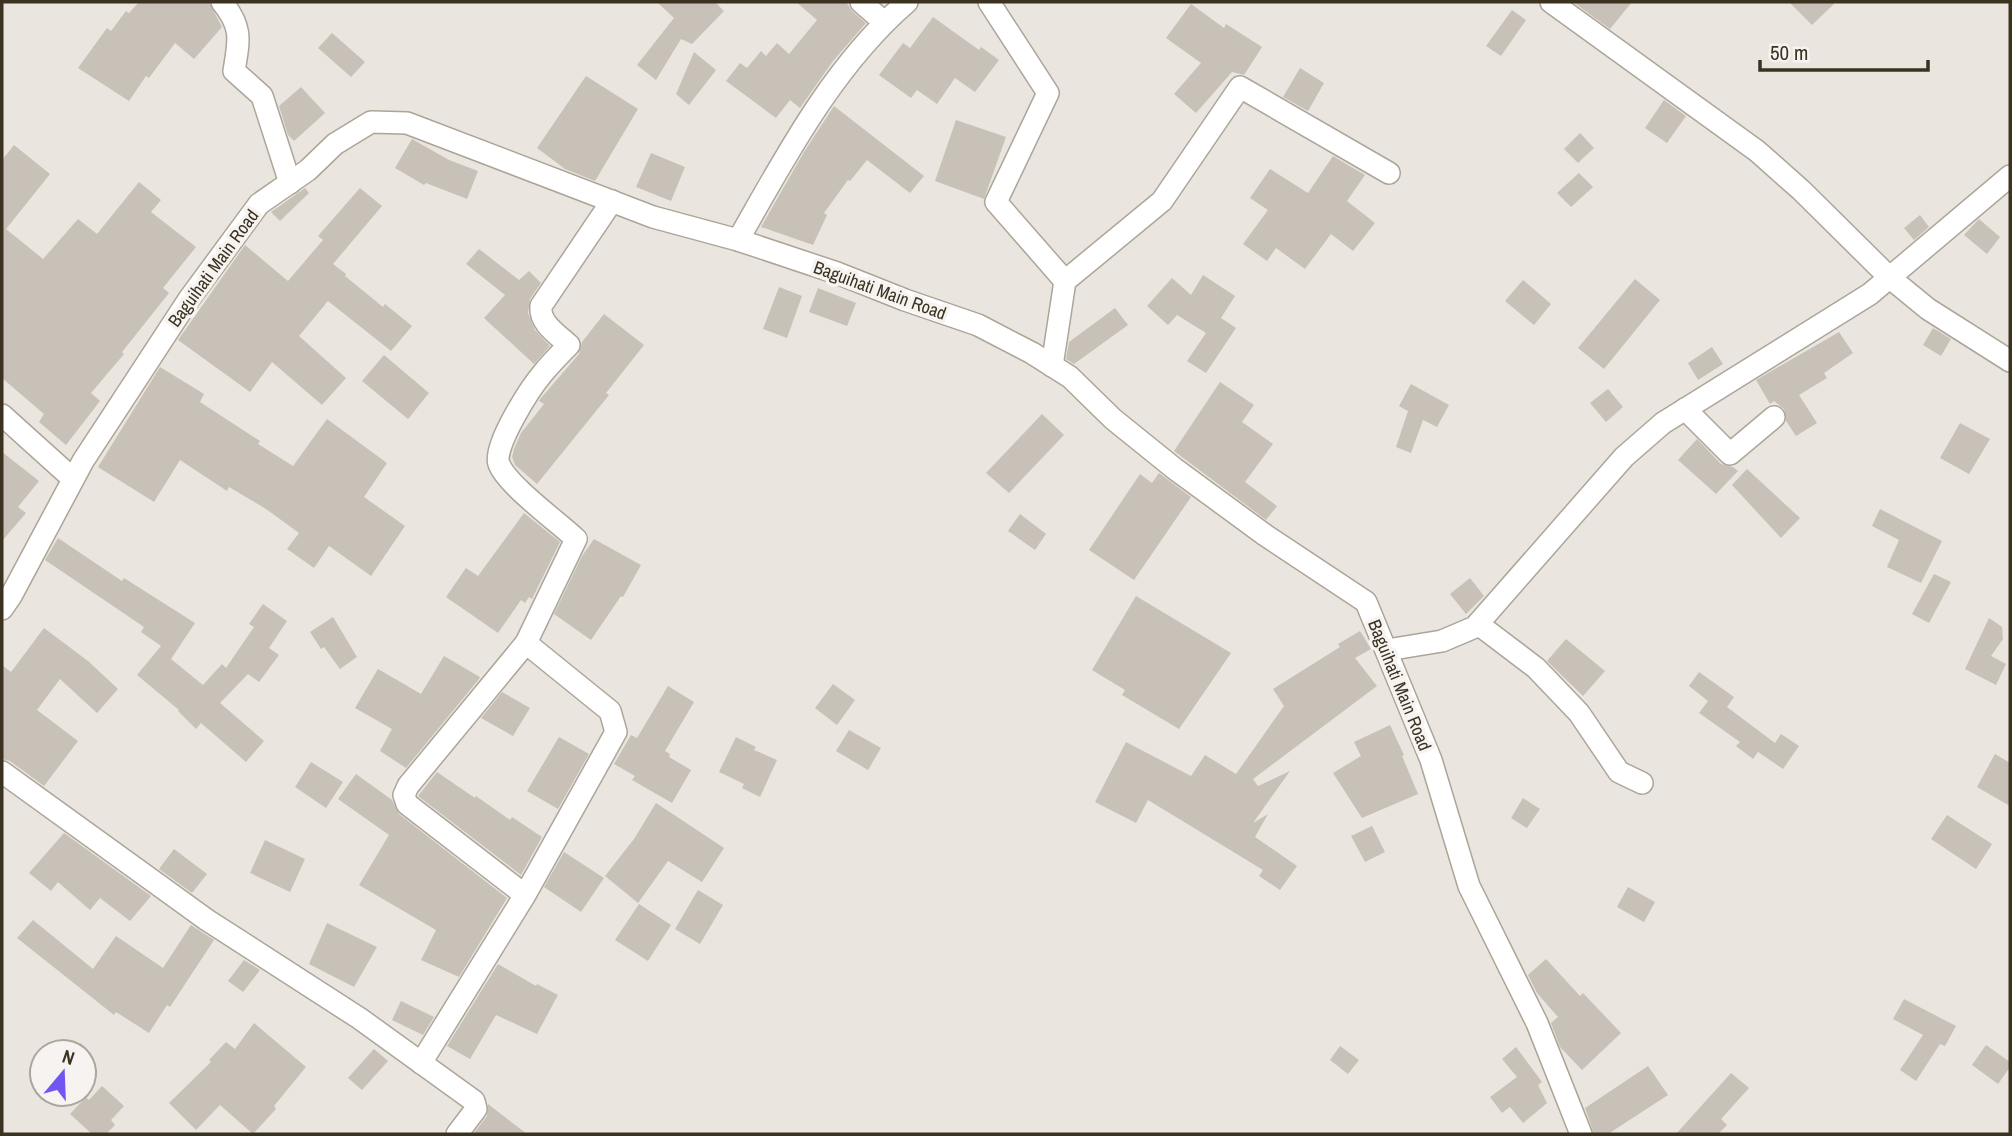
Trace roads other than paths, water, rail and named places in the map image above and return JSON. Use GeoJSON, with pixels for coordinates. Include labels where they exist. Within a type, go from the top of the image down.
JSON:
{"type":"FeatureCollection","features":[{"type":"Feature","properties":{"kind":"street"},"geometry":{"type":"LineString","coordinates":[[222,2],[238,27],[239,40],[234,71],[262,96],[290,183]]}},
{"type":"Feature","properties":{"kind":"street"},"geometry":{"type":"LineString","coordinates":[[861,2],[884,22]]}},
{"type":"Feature","properties":{"kind":"street"},"geometry":{"type":"LineString","coordinates":[[738,240],[806,122],[851,61],[884,22],[907,2]]}},
{"type":"Feature","properties":{"kind":"street"},"geometry":{"type":"LineString","coordinates":[[989,2],[1048,93],[996,202],[1065,281]]}},
{"type":"Feature","properties":{"kind":"street"},"geometry":{"type":"LineString","coordinates":[[1551,2],[1757,151],[1801,190],[1889,277],[1928,309],[2010,361]]}},
{"type":"Feature","properties":{"kind":"street"},"geometry":{"type":"LineString","coordinates":[[1052,366],[1065,281],[1161,201],[1240,87],[1388,173]]}},
{"type":"Feature","properties":{"kind":"street","name":"Baguihati Main Road"},"geometry":{"type":"LineString","coordinates":[[5,598],[73,479],[189,299],[259,204],[308,170],[335,144],[370,122],[407,123],[653,217],[738,240],[978,325],[1070,377],[1112,419],[1175,469],[1265,535],[1366,603],[1431,761],[1469,886],[1537,1023],[1581,1134]]}},
{"type":"Feature","properties":{"kind":"street"},"geometry":{"type":"LineString","coordinates":[[1387,650],[1441,641],[1478,624],[1624,457],[1663,423],[1870,294],[2010,176]]}},
{"type":"Feature","properties":{"kind":"street"},"geometry":{"type":"LineString","coordinates":[[525,895],[407,804],[404,796],[408,786],[526,643],[576,539],[508,479],[498,462],[499,450],[542,374],[569,345],[545,323],[540,313],[541,306],[612,201]]}},
{"type":"Feature","properties":{"kind":"street"},"geometry":{"type":"LineString","coordinates":[[1685,409],[1730,454],[1774,416]]}},
{"type":"Feature","properties":{"kind":"street"},"geometry":{"type":"LineString","coordinates":[[2,415],[73,479]]}},
{"type":"Feature","properties":{"kind":"street"},"geometry":{"type":"LineString","coordinates":[[1478,624],[1536,668],[1579,713],[1619,772],[1642,783]]}},
{"type":"Feature","properties":{"kind":"street"},"geometry":{"type":"LineString","coordinates":[[421,1063],[525,895],[616,732],[610,711],[526,643]]}},
{"type":"Feature","properties":{"kind":"street"},"geometry":{"type":"LineString","coordinates":[[2,772],[206,920],[359,1018],[474,1101],[476,1109],[457,1134]]}}]}
